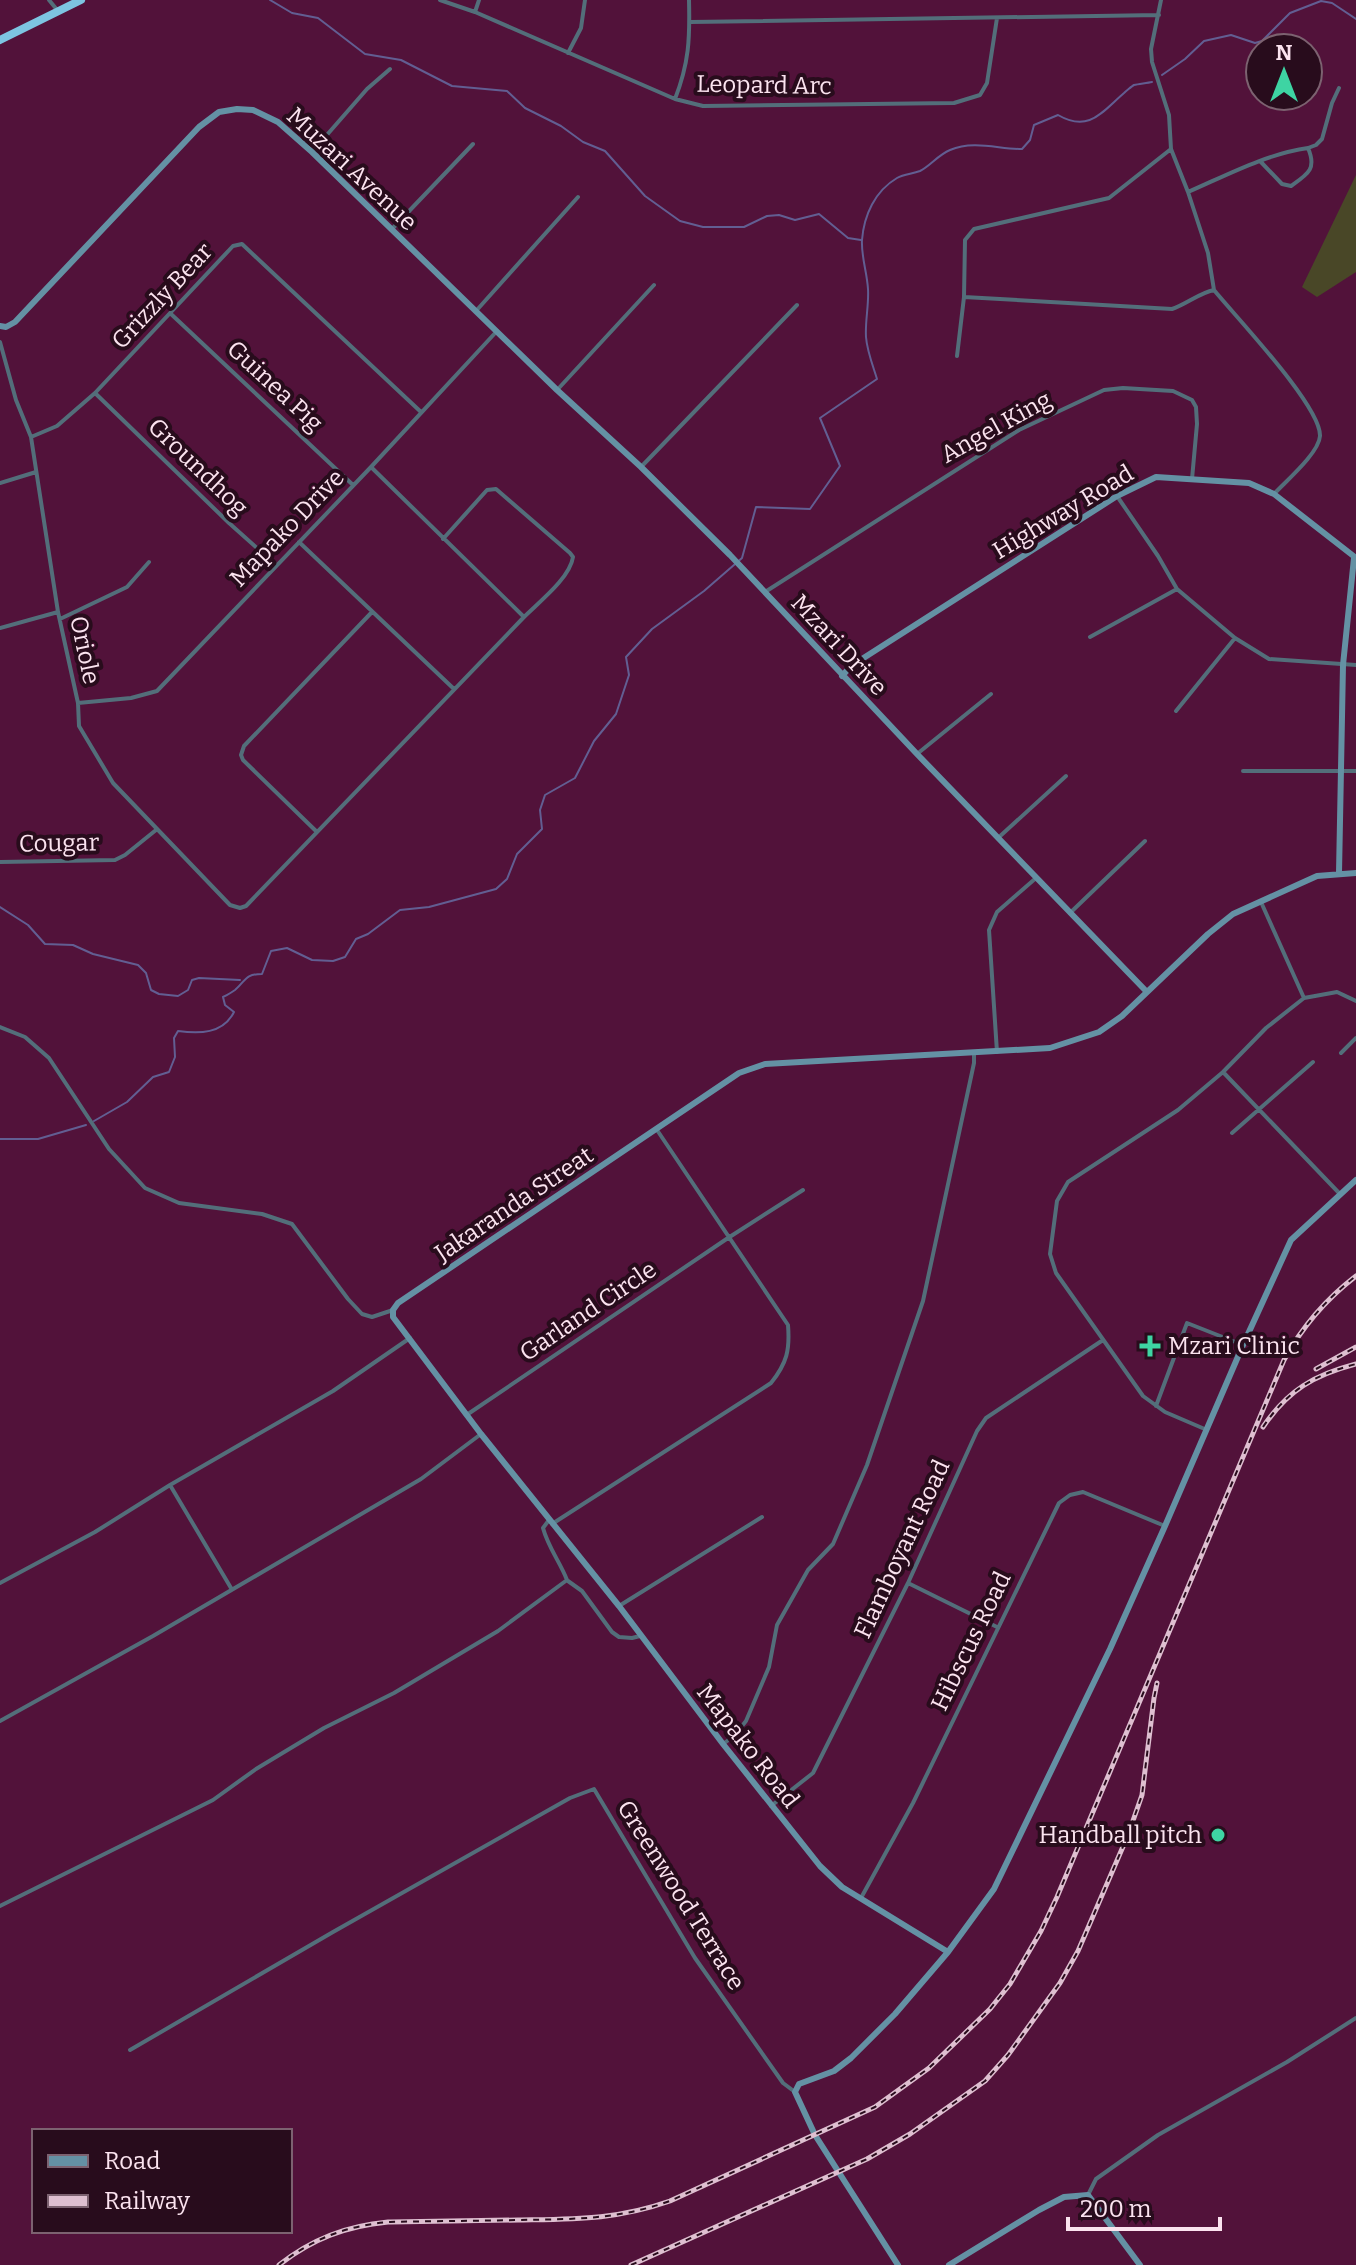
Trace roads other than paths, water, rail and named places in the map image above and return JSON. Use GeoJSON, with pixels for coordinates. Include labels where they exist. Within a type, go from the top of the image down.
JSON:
{"type":"FeatureCollection","features":[{"type":"Feature","properties":{"kind":"highway"},"geometry":{"type":"LineString","coordinates":[[0,40],[81,0]]}},
{"type":"Feature","properties":{"kind":"street"},"geometry":{"type":"LineString","coordinates":[[49,0],[58,11]]}},
{"type":"Feature","properties":{"kind":"street","name":"Leopard Arc"},"geometry":{"type":"LineString","coordinates":[[440,0],[475,12],[675,99],[703,106],[954,103],[980,95],[987,83],[997,18]]}},
{"type":"Feature","properties":{"kind":"street"},"geometry":{"type":"LineString","coordinates":[[475,12],[479,0]]}},
{"type":"Feature","properties":{"kind":"street"},"geometry":{"type":"LineString","coordinates":[[568,53],[581,28],[585,0]]}},
{"type":"Feature","properties":{"kind":"street"},"geometry":{"type":"LineString","coordinates":[[675,99],[686,71],[689,0]]}},
{"type":"Feature","properties":{"kind":"street"},"geometry":{"type":"LineString","coordinates":[[1161,0],[1151,49],[1152,62],[1169,115],[1171,149],[1208,253],[1214,290],[1299,391],[1317,422],[1320,436],[1315,449],[1274,494]]}},
{"type":"Feature","properties":{"kind":"street"},"geometry":{"type":"LineString","coordinates":[[690,22],[1159,15]]}},
{"type":"Feature","properties":{"kind":"street"},"geometry":{"type":"LineString","coordinates":[[312,152],[367,89],[390,69]]}},
{"type":"Feature","properties":{"kind":"street"},"geometry":{"type":"LineString","coordinates":[[1188,192],[1286,151],[1316,145],[1322,139],[1339,88]]}},
{"type":"Feature","properties":{"kind":"street","name":"Muzari Avenue"},"geometry":{"type":"LineString","coordinates":[[0,327],[15,322],[199,127],[219,112],[237,109],[253,110],[278,122],[497,331]]}},
{"type":"Feature","properties":{"kind":"street"},"geometry":{"type":"LineString","coordinates":[[392,229],[473,144]]}},
{"type":"Feature","properties":{"kind":"street"},"geometry":{"type":"LineString","coordinates":[[1260,161],[1282,184],[1291,186],[1309,174],[1313,159],[1308,148]]}},
{"type":"Feature","properties":{"kind":"street"},"geometry":{"type":"LineString","coordinates":[[957,356],[964,297],[965,240],[974,229],[1109,198],[1171,149]]}},
{"type":"Feature","properties":{"kind":"street"},"geometry":{"type":"LineString","coordinates":[[476,311],[578,197]]}},
{"type":"Feature","properties":{"kind":"street","name":"Grizzly Bear"},"geometry":{"type":"LineString","coordinates":[[31,437],[57,426],[95,393],[233,246],[242,244],[421,412]]}},
{"type":"Feature","properties":{"kind":"street"},"geometry":{"type":"LineString","coordinates":[[557,390],[654,285]]}},
{"type":"Feature","properties":{"kind":"street"},"geometry":{"type":"LineString","coordinates":[[964,297],[1172,309],[1214,290]]}},
{"type":"Feature","properties":{"kind":"street"},"geometry":{"type":"LineString","coordinates":[[641,467],[797,305]]}},
{"type":"Feature","properties":{"kind":"street","name":"Guinea Pig"},"geometry":{"type":"LineString","coordinates":[[171,314],[354,485]]}},
{"type":"Feature","properties":{"kind":"street","name":"Mzari Drive"},"geometry":{"type":"LineString","coordinates":[[497,331],[730,555],[842,676],[1146,991]]}},
{"type":"Feature","properties":{"kind":"street","name":"Mapako Drive"},"geometry":{"type":"LineString","coordinates":[[78,703],[131,698],[157,691],[497,331]]}},
{"type":"Feature","properties":{"kind":"street","name":"Oriole"},"geometry":{"type":"LineString","coordinates":[[0,342],[16,400],[31,437],[58,612],[78,703],[79,726],[113,783],[230,905],[240,908],[246,906],[317,832]]}},
{"type":"Feature","properties":{"kind":"street","name":"Angel King"},"geometry":{"type":"LineString","coordinates":[[765,592],[1019,430],[1104,390],[1173,391],[1192,400],[1196,407],[1197,424],[1192,479]]}},
{"type":"Feature","properties":{"kind":"street","name":"Groundhog"},"geometry":{"type":"LineString","coordinates":[[95,393],[276,565]]}},
{"type":"Feature","properties":{"kind":"street"},"geometry":{"type":"LineString","coordinates":[[371,467],[524,617]]}},
{"type":"Feature","properties":{"kind":"street"},"geometry":{"type":"LineString","coordinates":[[0,483],[36,472]]}},
{"type":"Feature","properties":{"kind":"street","name":"Highway Road"},"geometry":{"type":"LineString","coordinates":[[842,676],[851,666],[1117,496],[1156,477],[1249,483],[1274,494],[1355,558]]}},
{"type":"Feature","properties":{"kind":"street"},"geometry":{"type":"LineString","coordinates":[[372,612],[244,746],[241,755],[317,832],[572,565],[570,553],[496,489],[487,490],[443,539]]}},
{"type":"Feature","properties":{"kind":"street"},"geometry":{"type":"LineString","coordinates":[[1117,496],[1177,589],[1235,638],[1269,659],[1356,665]]}},
{"type":"Feature","properties":{"kind":"street"},"geometry":{"type":"LineString","coordinates":[[299,542],[455,689]]}},
{"type":"Feature","properties":{"kind":"street"},"geometry":{"type":"LineString","coordinates":[[1339,873],[1343,665],[1355,558]]}},
{"type":"Feature","properties":{"kind":"street"},"geometry":{"type":"LineString","coordinates":[[60,619],[127,587],[149,562]]}},
{"type":"Feature","properties":{"kind":"street"},"geometry":{"type":"LineString","coordinates":[[1090,637],[1177,589]]}},
{"type":"Feature","properties":{"kind":"street"},"geometry":{"type":"LineString","coordinates":[[0,620],[1,628],[58,612]]}},
{"type":"Feature","properties":{"kind":"street"},"geometry":{"type":"LineString","coordinates":[[1176,711],[1235,638]]}},
{"type":"Feature","properties":{"kind":"street"},"geometry":{"type":"LineString","coordinates":[[917,754],[991,694]]}},
{"type":"Feature","properties":{"kind":"street"},"geometry":{"type":"LineString","coordinates":[[1243,771],[1356,771]]}},
{"type":"Feature","properties":{"kind":"street"},"geometry":{"type":"LineString","coordinates":[[998,838],[1066,776]]}},
{"type":"Feature","properties":{"kind":"street","name":"Cougar"},"geometry":{"type":"LineString","coordinates":[[0,862],[115,860],[156,829]]}},
{"type":"Feature","properties":{"kind":"street"},"geometry":{"type":"LineString","coordinates":[[1070,913],[1145,841]]}},
{"type":"Feature","properties":{"kind":"street"},"geometry":{"type":"LineString","coordinates":[[1146,991],[1233,914],[1317,876],[1356,873]]}},
{"type":"Feature","properties":{"kind":"street"},"geometry":{"type":"LineString","coordinates":[[997,1053],[989,930],[997,912],[1036,878]]}},
{"type":"Feature","properties":{"kind":"street"},"geometry":{"type":"LineString","coordinates":[[1260,900],[1304,998]]}},
{"type":"Feature","properties":{"kind":"street","name":"Jakaranda Streat"},"geometry":{"type":"LineString","coordinates":[[393,1310],[398,1303],[739,1073],[765,1064],[1050,1048],[1099,1032],[1122,1016],[1146,991]]}},
{"type":"Feature","properties":{"kind":"street"},"geometry":{"type":"LineString","coordinates":[[1207,1430],[1165,1412],[1143,1396],[1056,1273],[1050,1254],[1057,1201],[1068,1182],[1178,1110],[1223,1072],[1266,1028],[1304,998],[1337,992],[1356,1001]]}},
{"type":"Feature","properties":{"kind":"street"},"geometry":{"type":"LineString","coordinates":[[0,1027],[25,1037],[49,1058],[109,1149],[145,1188],[179,1203],[262,1214],[292,1224],[362,1314],[372,1317],[393,1310]]}},
{"type":"Feature","properties":{"kind":"street"},"geometry":{"type":"LineString","coordinates":[[1341,1053],[1356,1038]]}},
{"type":"Feature","properties":{"kind":"street"},"geometry":{"type":"LineString","coordinates":[[723,1744],[746,1721],[769,1667],[777,1625],[808,1570],[833,1544],[867,1465],[923,1301],[974,1053]]}},
{"type":"Feature","properties":{"kind":"street"},"geometry":{"type":"LineString","coordinates":[[1232,1133],[1313,1062]]}},
{"type":"Feature","properties":{"kind":"street"},"geometry":{"type":"LineString","coordinates":[[1223,1072],[1340,1194]]}},
{"type":"Feature","properties":{"kind":"street"},"geometry":{"type":"LineString","coordinates":[[640,1636],[619,1637],[612,1632],[582,1591],[567,1580],[559,1560],[547,1543],[543,1528],[771,1383],[783,1368],[790,1344],[788,1325],[657,1130]]}},
{"type":"Feature","properties":{"kind":"street"},"geometry":{"type":"LineString","coordinates":[[795,2092],[799,2084],[834,2071],[851,2058],[895,2014],[948,1952],[994,1889],[1110,1649],[1291,1240],[1356,1180]]}},
{"type":"Feature","properties":{"kind":"street","name":"Garland Circle"},"geometry":{"type":"LineString","coordinates":[[468,1414],[803,1190]]}},
{"type":"Feature","properties":{"kind":"street","name":"Mapako Road"},"geometry":{"type":"LineString","coordinates":[[393,1310],[393,1317],[481,1434],[820,1866],[842,1887],[948,1952]]}},
{"type":"Feature","properties":{"kind":"street"},"geometry":{"type":"LineString","coordinates":[[1156,1406],[1187,1323],[1243,1345]]}},
{"type":"Feature","properties":{"kind":"street"},"geometry":{"type":"LineString","coordinates":[[0,1583],[95,1532],[333,1391],[410,1338]]}},
{"type":"Feature","properties":{"kind":"street","name":"Flamboyant Road"},"geometry":{"type":"LineString","coordinates":[[771,1806],[813,1773],[986,1418],[1103,1340]]}},
{"type":"Feature","properties":{"kind":"street"},"geometry":{"type":"LineString","coordinates":[[0,1721],[153,1636],[421,1479],[481,1434]]}},
{"type":"Feature","properties":{"kind":"street"},"geometry":{"type":"LineString","coordinates":[[170,1485],[231,1588]]}},
{"type":"Feature","properties":{"kind":"street","name":"Hibscus Road"},"geometry":{"type":"LineString","coordinates":[[861,1898],[913,1803],[1059,1503],[1070,1495],[1083,1492],[1165,1526]]}},
{"type":"Feature","properties":{"kind":"street"},"geometry":{"type":"LineString","coordinates":[[619,1606],[762,1517]]}},
{"type":"Feature","properties":{"kind":"street"},"geometry":{"type":"LineString","coordinates":[[0,1906],[213,1800],[270,1760],[324,1728],[394,1693],[498,1631],[567,1580]]}},
{"type":"Feature","properties":{"kind":"street"},"geometry":{"type":"LineString","coordinates":[[908,1583],[997,1627]]}},
{"type":"Feature","properties":{"kind":"street","name":"Greenwood Terrace"},"geometry":{"type":"LineString","coordinates":[[130,2050],[570,1798],[594,1789],[695,1958],[783,2083],[795,2092],[815,2135],[898,2265]]}},
{"type":"Feature","properties":{"kind":"street"},"geometry":{"type":"LineString","coordinates":[[1088,2195],[1096,2179],[1158,2135],[1287,2062],[1356,2018]]}},
{"type":"Feature","properties":{"kind":"street"},"geometry":{"type":"LineString","coordinates":[[949,2265],[1064,2197],[1088,2195]]}},
{"type":"Feature","properties":{"kind":"street"},"geometry":{"type":"LineString","coordinates":[[1088,2195],[1140,2265]]}},
{"type":"Feature","properties":{"kind":"waterway"},"geometry":{"type":"LineString","coordinates":[[270,0],[292,13],[318,18],[365,54],[401,60],[452,86],[507,91],[525,108],[561,126],[583,142],[605,151],[645,196],[680,221],[703,227],[744,227],[767,216],[779,215],[795,220],[819,214],[848,238],[861,240]]}},
{"type":"Feature","properties":{"kind":"waterway"},"geometry":{"type":"LineString","coordinates":[[1162,75],[1204,41],[1231,35],[1255,43],[1262,41],[1290,13],[1321,1],[1332,3],[1356,19]]}},
{"type":"Feature","properties":{"kind":"waterway"},"geometry":{"type":"LineString","coordinates":[[94,1121],[127,1102],[153,1077],[169,1072],[175,1057],[174,1038],[178,1031],[210,1031],[224,1025],[234,1012],[225,1005],[223,997],[248,977],[262,974],[271,951],[287,948],[312,960],[333,961],[345,957],[356,939],[368,934],[400,910],[429,907],[496,889],[507,879],[517,854],[542,829],[540,810],[545,795],[575,778],[594,741],[616,714],[629,675],[626,657],[652,629],[742,558],[756,507],[810,509],[840,466],[820,418],[877,379],[867,342],[868,289],[862,246],[865,222],[877,197],[889,183],[920,171],[950,150],[977,145],[1022,149],[1030,140],[1034,125],[1058,115],[1078,122],[1087,121],[1102,113],[1134,85],[1152,82]]}},
{"type":"Feature","properties":{"kind":"waterway"},"geometry":{"type":"LineString","coordinates":[[0,907],[28,925],[45,944],[73,945],[93,954],[138,965],[146,973],[151,990],[159,994],[178,996],[188,990],[192,980],[199,978],[240,980]]}},
{"type":"Feature","properties":{"kind":"waterway"},"geometry":{"type":"LineString","coordinates":[[0,1139],[38,1139],[86,1125]]}},
{"type":"Feature","properties":{"kind":"railway"},"geometry":{"type":"LineString","coordinates":[[279,2265],[317,2241],[373,2224],[576,2219],[631,2212],[670,2201],[875,2107],[929,2068],[990,2009],[1010,1984],[1041,1931],[1284,1360],[1316,1314],[1356,1276]]}},
{"type":"Feature","properties":{"kind":"railway"},"geometry":{"type":"LineString","coordinates":[[1316,1369],[1356,1347]]}},
{"type":"Feature","properties":{"kind":"railway"},"geometry":{"type":"LineString","coordinates":[[1263,1427],[1282,1403],[1303,1386],[1327,1373],[1356,1364]]}},
{"type":"Feature","properties":{"kind":"railway"},"geometry":{"type":"LineString","coordinates":[[631,2265],[867,2159],[910,2134],[985,2081],[1008,2055],[1060,1983],[1078,1951],[1142,1795],[1157,1683]]}},
{"type":"Feature","properties":{"kind":"place","name":"Mzari Clinic"},"geometry":{"type":"Point","coordinates":[1150,1346]}},
{"type":"Feature","properties":{"kind":"place","name":"Handball pitch"},"geometry":{"type":"Point","coordinates":[1218,1835]}}]}
